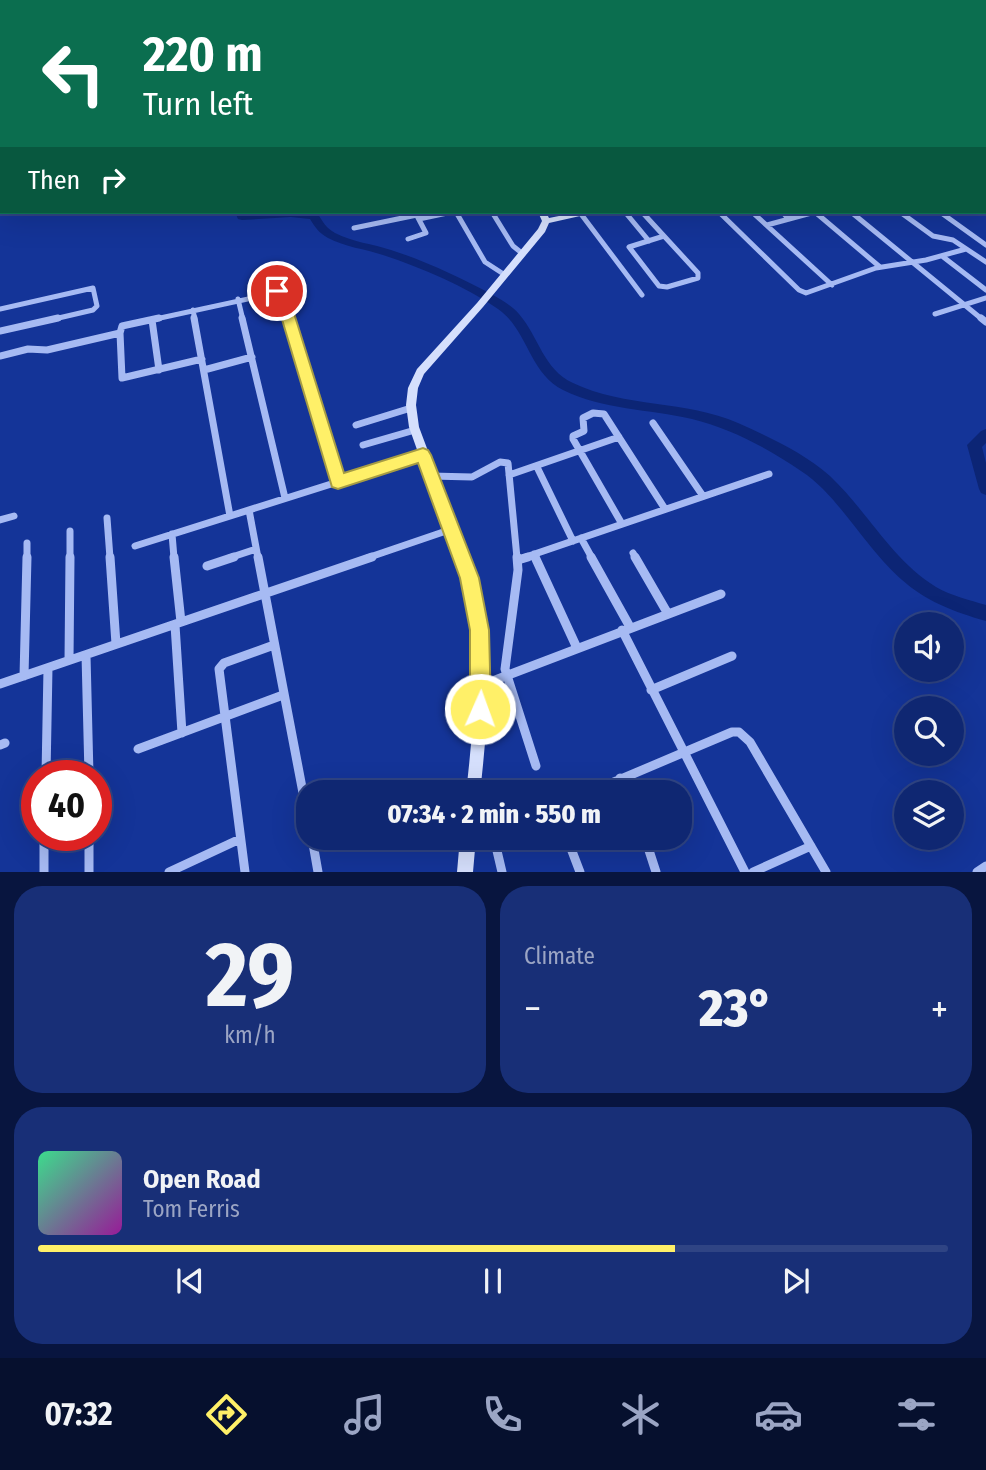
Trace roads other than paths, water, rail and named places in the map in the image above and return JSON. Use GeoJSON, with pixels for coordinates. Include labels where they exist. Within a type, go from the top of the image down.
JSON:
{"type":"FeatureCollection","features":[{"type":"Feature","properties":{"kind":"street"},"geometry":{"type":"LineString","coordinates":[[455,214],[485,262],[505,275]]}},
{"type":"Feature","properties":{"kind":"street"},"geometry":{"type":"LineString","coordinates":[[493,214],[513,246],[523,254]]}},
{"type":"Feature","properties":{"kind":"street"},"geometry":{"type":"LineString","coordinates":[[543,214],[546,221]]}},
{"type":"Feature","properties":{"kind":"street"},"geometry":{"type":"LineString","coordinates":[[474,780],[482,685],[479,630],[472,591],[415,430],[411,408],[412,388],[420,372],[481,305],[546,221],[576,214]]}},
{"type":"Feature","properties":{"kind":"street"},"geometry":{"type":"LineString","coordinates":[[581,214],[642,295]]}},
{"type":"Feature","properties":{"kind":"street"},"geometry":{"type":"LineString","coordinates":[[627,214],[649,241]]}},
{"type":"Feature","properties":{"kind":"street"},"geometry":{"type":"LineString","coordinates":[[644,214],[665,236],[698,273],[698,278],[667,287],[659,286],[629,247],[665,236]]}},
{"type":"Feature","properties":{"kind":"street"},"geometry":{"type":"LineString","coordinates":[[721,214],[802,292],[810,293],[880,267],[942,256],[966,248]]}},
{"type":"Feature","properties":{"kind":"street"},"geometry":{"type":"LineString","coordinates":[[754,214],[832,285]]}},
{"type":"Feature","properties":{"kind":"street"},"geometry":{"type":"LineString","coordinates":[[784,214],[789,219]]}},
{"type":"Feature","properties":{"kind":"street"},"geometry":{"type":"LineString","coordinates":[[766,225],[808,214]]}},
{"type":"Feature","properties":{"kind":"street"},"geometry":{"type":"LineString","coordinates":[[817,214],[880,267]]}},
{"type":"Feature","properties":{"kind":"street"},"geometry":{"type":"LineString","coordinates":[[853,214],[986,322]]}},
{"type":"Feature","properties":{"kind":"street"},"geometry":{"type":"LineString","coordinates":[[903,214],[936,238],[953,240],[986,262]]}},
{"type":"Feature","properties":{"kind":"street"},"geometry":{"type":"LineString","coordinates":[[943,214],[986,245]]}},
{"type":"Feature","properties":{"kind":"street"},"geometry":{"type":"LineString","coordinates":[[354,229],[417,215],[426,233],[408,239]]}},
{"type":"Feature","properties":{"kind":"street"},"geometry":{"type":"LineString","coordinates":[[942,256],[986,290]]}},
{"type":"Feature","properties":{"kind":"street"},"geometry":{"type":"LineString","coordinates":[[0,309],[93,288],[97,306],[93,310],[0,331]]}},
{"type":"Feature","properties":{"kind":"street"},"geometry":{"type":"LineString","coordinates":[[202,359],[122,378],[122,326],[272,291],[281,294],[338,482]]}},
{"type":"Feature","properties":{"kind":"street"},"geometry":{"type":"LineString","coordinates":[[935,314],[986,298]]}},
{"type":"Feature","properties":{"kind":"street"},"geometry":{"type":"LineString","coordinates":[[238,299],[285,498]]}},
{"type":"Feature","properties":{"kind":"street"},"geometry":{"type":"LineString","coordinates":[[193,310],[230,516]]}},
{"type":"Feature","properties":{"kind":"street"},"geometry":{"type":"LineString","coordinates":[[152,320],[159,370]]}},
{"type":"Feature","properties":{"kind":"street"},"geometry":{"type":"LineString","coordinates":[[0,356],[28,349],[47,350],[120,333]]}},
{"type":"Feature","properties":{"kind":"street"},"geometry":{"type":"LineString","coordinates":[[204,370],[252,357]]}},
{"type":"Feature","properties":{"kind":"street"},"geometry":{"type":"LineString","coordinates":[[356,425],[411,408]]}},
{"type":"Feature","properties":{"kind":"street"},"geometry":{"type":"LineString","coordinates":[[622,524],[573,436],[584,430],[583,418],[586,416],[603,412],[665,509]]}},
{"type":"Feature","properties":{"kind":"street"},"geometry":{"type":"LineString","coordinates":[[653,423],[703,496]]}},
{"type":"Feature","properties":{"kind":"street"},"geometry":{"type":"LineString","coordinates":[[363,445],[415,430]]}},
{"type":"Feature","properties":{"kind":"street"},"geometry":{"type":"LineString","coordinates":[[509,475],[619,437]]}},
{"type":"Feature","properties":{"kind":"street"},"geometry":{"type":"LineString","coordinates":[[135,546],[423,455]]}},
{"type":"Feature","properties":{"kind":"street"},"geometry":{"type":"LineString","coordinates":[[431,476],[472,477],[504,460],[508,463],[518,560],[517,590],[505,660],[505,676],[536,766]]}},
{"type":"Feature","properties":{"kind":"street"},"geometry":{"type":"LineString","coordinates":[[537,467],[626,629],[651,690],[745,872]]}},
{"type":"Feature","properties":{"kind":"street"},"geometry":{"type":"LineString","coordinates":[[518,560],[769,474]]}},
{"type":"Feature","properties":{"kind":"street"},"geometry":{"type":"LineString","coordinates":[[249,510],[300,780]]}},
{"type":"Feature","properties":{"kind":"street"},"geometry":{"type":"LineString","coordinates":[[0,520],[14,516]]}},
{"type":"Feature","properties":{"kind":"street"},"geometry":{"type":"LineString","coordinates":[[107,518],[116,644]]}},
{"type":"Feature","properties":{"kind":"street"},"geometry":{"type":"LineString","coordinates":[[0,684],[452,529]]}},
{"type":"Feature","properties":{"kind":"street"},"geometry":{"type":"LineString","coordinates":[[69,660],[70,531]]}},
{"type":"Feature","properties":{"kind":"street"},"geometry":{"type":"LineString","coordinates":[[172,534],[182,733]]}},
{"type":"Feature","properties":{"kind":"street"},"geometry":{"type":"LineString","coordinates":[[24,676],[27,544]]}},
{"type":"Feature","properties":{"kind":"street"},"geometry":{"type":"LineString","coordinates":[[207,566],[256,549]]}},
{"type":"Feature","properties":{"kind":"street"},"geometry":{"type":"LineString","coordinates":[[633,553],[667,614]]}},
{"type":"Feature","properties":{"kind":"street"},"geometry":{"type":"LineString","coordinates":[[534,554],[576,648]]}},
{"type":"Feature","properties":{"kind":"street"},"geometry":{"type":"LineString","coordinates":[[482,685],[721,594]]}},
{"type":"Feature","properties":{"kind":"street"},"geometry":{"type":"LineString","coordinates":[[245,872],[219,667],[274,645]]}},
{"type":"Feature","properties":{"kind":"street"},"geometry":{"type":"LineString","coordinates":[[86,655],[89,760]]}},
{"type":"Feature","properties":{"kind":"street"},"geometry":{"type":"LineString","coordinates":[[651,690],[732,656]]}},
{"type":"Feature","properties":{"kind":"street"},"geometry":{"type":"LineString","coordinates":[[46,760],[47,668]]}},
{"type":"Feature","properties":{"kind":"street"},"geometry":{"type":"LineString","coordinates":[[138,749],[283,695]]}},
{"type":"Feature","properties":{"kind":"street"},"geometry":{"type":"LineString","coordinates":[[616,780],[732,732],[745,736],[826,872]]}},
{"type":"Feature","properties":{"kind":"street"},"geometry":{"type":"LineString","coordinates":[[169,872],[240,839]]}},
{"type":"Feature","properties":{"kind":"street"},"geometry":{"type":"LineString","coordinates":[[753,872],[811,846]]}},
{"type":"Feature","properties":{"kind":"street"},"geometry":{"type":"LineString","coordinates":[[314,850],[318,872]]}},
{"type":"Feature","properties":{"kind":"street"},"geometry":{"type":"LineString","coordinates":[[465,872],[467,850]]}},
{"type":"Feature","properties":{"kind":"street"},"geometry":{"type":"LineString","coordinates":[[497,850],[502,872]]}},
{"type":"Feature","properties":{"kind":"street"},"geometry":{"type":"LineString","coordinates":[[572,850],[580,872]]}},
{"type":"Feature","properties":{"kind":"street"},"geometry":{"type":"LineString","coordinates":[[649,850],[656,872]]}},
{"type":"Feature","properties":{"kind":"street"},"geometry":{"type":"LineString","coordinates":[[44,851],[44,872]]}},
{"type":"Feature","properties":{"kind":"street"},"geometry":{"type":"LineString","coordinates":[[89,851],[89,872]]}},
{"type":"Feature","properties":{"kind":"street"},"geometry":{"type":"LineString","coordinates":[[977,872],[986,866]]}},
{"type":"Feature","properties":{"kind":"waterway"},"geometry":{"type":"LineString","coordinates":[[241,214],[242,217],[291,214]]}},
{"type":"Feature","properties":{"kind":"waterway"},"geometry":{"type":"LineString","coordinates":[[291,214],[314,216],[322,229],[337,238],[392,254],[434,271],[502,306],[520,324],[546,368],[567,386],[607,399],[711,418],[808,467],[827,483],[878,545],[912,579],[932,594],[986,613]]}},
{"type":"Feature","properties":{"kind":"waterway"},"geometry":{"type":"LineString","coordinates":[[986,435],[974,445],[986,489]]}}]}
